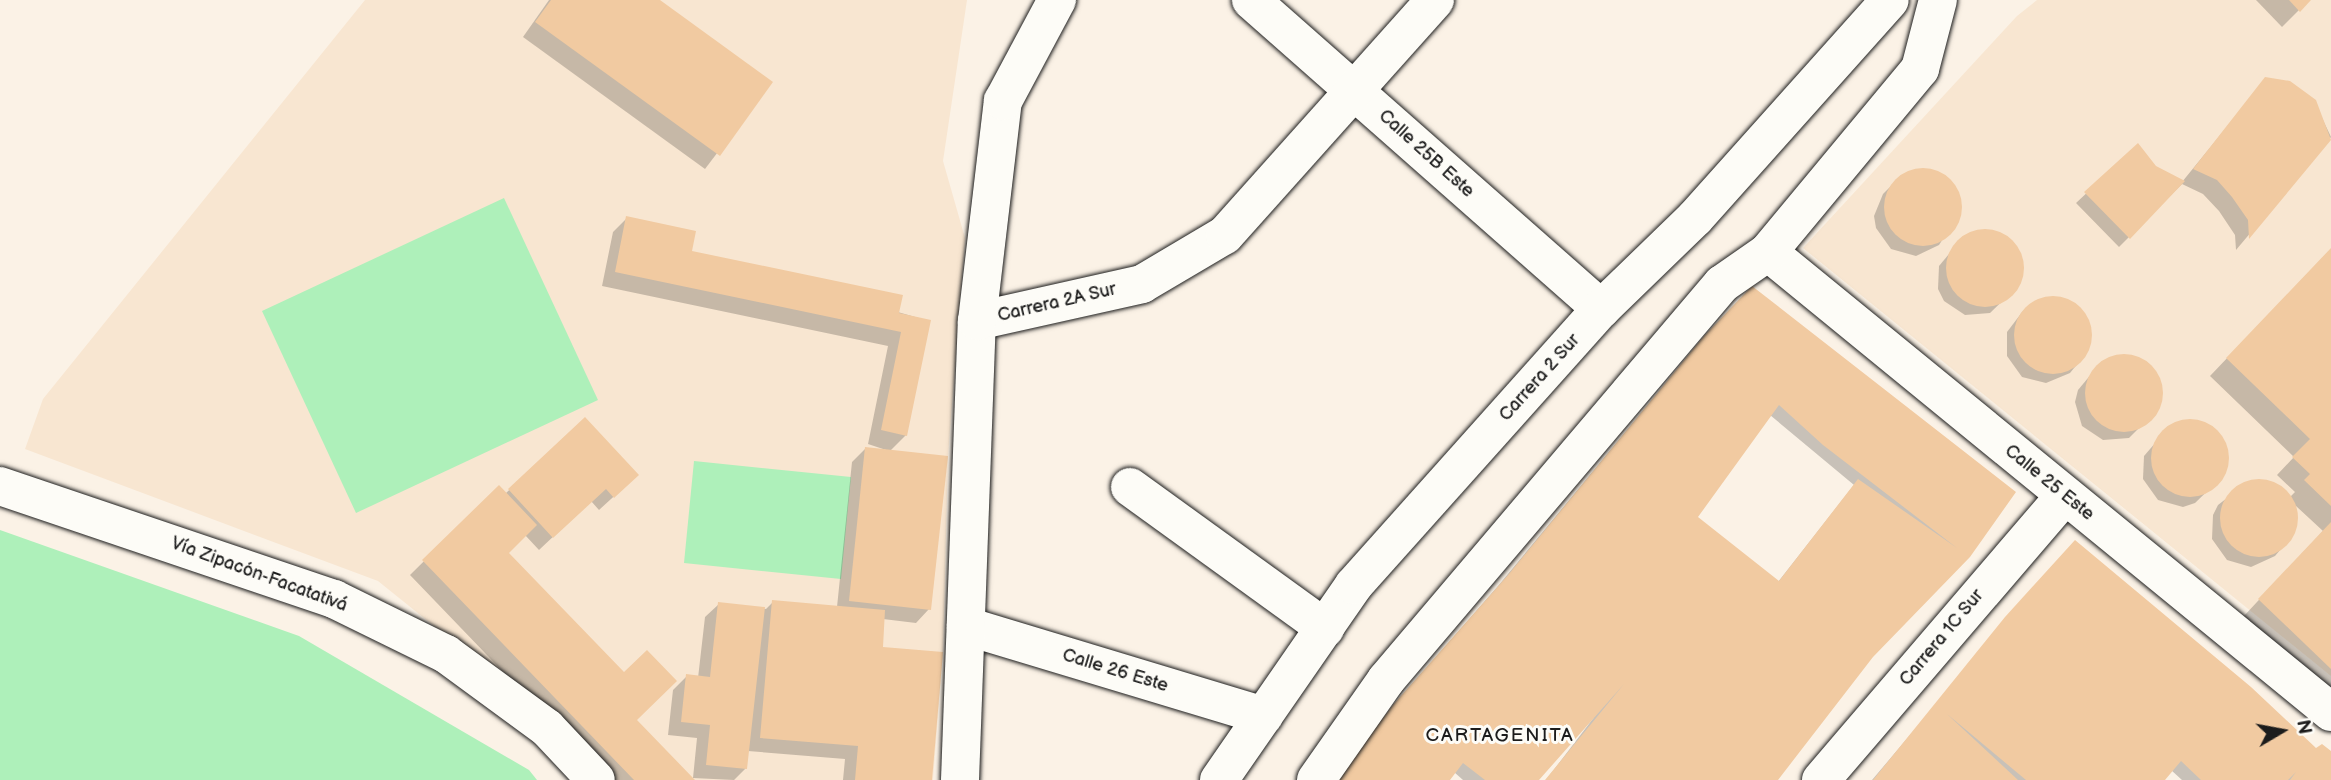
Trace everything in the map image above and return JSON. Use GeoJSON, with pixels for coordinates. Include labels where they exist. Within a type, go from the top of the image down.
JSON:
{"type":"FeatureCollection","features":[{"type":"Feature","properties":{"kind":"street"},"geometry":{"type":"LineString","coordinates":[[977,321],[1003,101],[1056,0]]}},
{"type":"Feature","properties":{"kind":"street","name":"Calle 25B Este"},"geometry":{"type":"LineString","coordinates":[[1251,0],[1601,309]]}},
{"type":"Feature","properties":{"kind":"street","name":"Carrera 2A Sur"},"geometry":{"type":"LineString","coordinates":[[960,780],[977,321],[1142,284],[1225,235],[1434,0]]}},
{"type":"Feature","properties":{"kind":"street","name":"Carrera 2 Sur"},"geometry":{"type":"LineString","coordinates":[[1219,780],[1354,585],[1601,309],[1695,218],[1890,0]]}},
{"type":"Feature","properties":{"kind":"street"},"geometry":{"type":"LineString","coordinates":[[1316,780],[1386,680],[1722,284],[1768,253],[1920,69],[1938,0]]}},
{"type":"Feature","properties":{"kind":"street","name":"Calle 25 Este"},"geometry":{"type":"LineString","coordinates":[[1768,253],[2331,712]]}},
{"type":"Feature","properties":{"kind":"street","name":"Vía Zipacón-Facatativá"},"geometry":{"type":"LineString","coordinates":[[0,486],[334,599],[446,654],[547,728],[596,780]]}},
{"type":"Feature","properties":{"kind":"street"},"geometry":{"type":"LineString","coordinates":[[1130,487],[1325,628]]}},
{"type":"Feature","properties":{"kind":"street","name":"Carrera 1C Sur"},"geometry":{"type":"LineString","coordinates":[[1821,780],[2064,496]]}},
{"type":"Feature","properties":{"kind":"street","name":"Calle 26 Este"},"geometry":{"type":"LineString","coordinates":[[965,626],[1264,716]]}},
{"type":"Feature","properties":{"kind":"shaded area"},"geometry":{"type":"Polygon","coordinates":[[[365,0],[967,0],[943,161],[965,238],[948,456],[943,652],[933,780],[609,780],[584,747],[378,581],[25,449],[43,399],[365,0]]]}},
{"type":"Feature","properties":{"kind":"shaded area"},"geometry":{"type":"Polygon","coordinates":[[[2037,0],[2331,0],[2331,676],[1803,248],[2017,16],[2037,0]]]}},
{"type":"Feature","properties":{"kind":"green space"},"geometry":{"type":"Polygon","coordinates":[[[504,198],[598,400],[356,513],[262,311],[504,198]]]}},
{"type":"Feature","properties":{"kind":"green space"},"geometry":{"type":"Polygon","coordinates":[[[694,461],[851,477],[841,579],[684,563],[694,461]]]}},
{"type":"Feature","properties":{"kind":"green space"},"geometry":{"type":"Polygon","coordinates":[[[0,530],[299,636],[529,770],[537,780],[0,780],[0,530]]]}},
{"type":"Feature","properties":{"kind":"building"},"geometry":{"type":"Polygon","coordinates":[[[551,0],[660,0],[773,82],[720,156],[535,22],[551,0]]]}},
{"type":"Feature","properties":{"kind":"building"},"geometry":{"type":"Polygon","coordinates":[[[2289,0],[2311,0],[2300,12],[2289,0]]]}},
{"type":"Feature","properties":{"kind":"building"},"geometry":{"type":"Polygon","coordinates":[[[2265,77],[2290,81],[2316,100],[2331,140],[2249,239],[2248,220],[2232,197],[2217,180],[2193,169],[2265,77]]]}},
{"type":"Feature","properties":{"kind":"building"},"geometry":{"type":"Polygon","coordinates":[[[2138,143],[2156,166],[2185,181],[2130,239],[2084,192],[2138,143]]]}},
{"type":"Feature","properties":{"kind":"building"},"geometry":{"type":"Polygon","coordinates":[[[1915,168],[1931,168],[1945,174],[1956,185],[1962,199],[1962,215],[1956,229],[1945,240],[1931,246],[1915,246],[1901,240],[1890,229],[1884,215],[1884,199],[1890,185],[1901,174],[1915,168]]]}},
{"type":"Feature","properties":{"kind":"building"},"geometry":{"type":"Polygon","coordinates":[[[626,216],[696,231],[692,251],[903,295],[899,313],[931,320],[907,436],[881,430],[901,332],[615,272],[626,216]]]}},
{"type":"Feature","properties":{"kind":"building"},"geometry":{"type":"Polygon","coordinates":[[[1977,229],[1993,229],[2007,235],[2018,246],[2024,260],[2024,276],[2018,290],[2007,301],[1993,307],[1977,307],[1963,301],[1952,290],[1946,276],[1946,260],[1952,246],[1963,235],[1977,229]]]}},
{"type":"Feature","properties":{"kind":"building"},"geometry":{"type":"Polygon","coordinates":[[[2331,248],[2331,506],[2304,480],[2310,474],[2292,457],[2310,439],[2226,358],[2331,248]]]}},
{"type":"Feature","properties":{"kind":"building"},"geometry":{"type":"Polygon","coordinates":[[[1752,286],[2016,492],[1970,557],[1873,657],[1778,780],[1545,780],[1624,684],[1539,780],[1485,780],[1463,763],[1450,780],[1337,780],[1392,706],[1508,575],[1704,336],[1752,286]],[[1779,405],[1698,517],[1779,581],[1858,479],[1957,548],[1823,445],[1779,405]]]}},
{"type":"Feature","properties":{"kind":"building"},"geometry":{"type":"Polygon","coordinates":[[[2045,296],[2061,296],[2075,302],[2086,313],[2092,327],[2092,343],[2086,357],[2075,368],[2061,374],[2045,374],[2031,368],[2020,357],[2014,343],[2014,327],[2020,313],[2031,302],[2045,296]]]}},
{"type":"Feature","properties":{"kind":"building"},"geometry":{"type":"Polygon","coordinates":[[[2116,354],[2132,354],[2146,360],[2157,371],[2163,385],[2163,401],[2157,415],[2146,426],[2132,432],[2116,432],[2102,426],[2091,415],[2085,401],[2085,385],[2091,371],[2102,360],[2116,354]]]}},
{"type":"Feature","properties":{"kind":"building"},"geometry":{"type":"Polygon","coordinates":[[[585,417],[639,475],[614,498],[606,489],[553,538],[508,489],[585,417]]]}},
{"type":"Feature","properties":{"kind":"building"},"geometry":{"type":"Polygon","coordinates":[[[2182,419],[2198,419],[2212,425],[2223,436],[2229,450],[2229,466],[2223,480],[2212,491],[2198,497],[2182,497],[2168,491],[2157,480],[2151,466],[2151,450],[2157,436],[2168,425],[2182,419]]]}},
{"type":"Feature","properties":{"kind":"building"},"geometry":{"type":"Polygon","coordinates":[[[865,447],[948,456],[931,610],[849,601],[865,447]]]}},
{"type":"Feature","properties":{"kind":"building"},"geometry":{"type":"Polygon","coordinates":[[[2251,479],[2267,479],[2281,485],[2292,496],[2298,510],[2298,526],[2292,540],[2281,551],[2267,557],[2251,557],[2237,551],[2226,540],[2220,526],[2220,510],[2226,496],[2237,485],[2251,479]]]}},
{"type":"Feature","properties":{"kind":"building"},"geometry":{"type":"Polygon","coordinates":[[[499,485],[537,525],[509,553],[624,672],[647,650],[677,681],[637,720],[695,780],[634,780],[422,560],[499,485]]]}},
{"type":"Feature","properties":{"kind":"building"},"geometry":{"type":"Polygon","coordinates":[[[2331,522],[2331,669],[2258,599],[2331,522]]]}},
{"type":"Feature","properties":{"kind":"building"},"geometry":{"type":"Polygon","coordinates":[[[2075,540],[2251,687],[2316,748],[2322,744],[2331,751],[2331,780],[2290,780],[2296,772],[2288,780],[2201,780],[2181,761],[2165,780],[2026,780],[1947,714],[2018,780],[1873,780],[2005,617],[2075,540]]]}},
{"type":"Feature","properties":{"kind":"building"},"geometry":{"type":"Polygon","coordinates":[[[772,600],[885,610],[883,647],[943,652],[932,780],[855,780],[858,746],[760,738],[772,600]]]}},
{"type":"Feature","properties":{"kind":"building"},"geometry":{"type":"Polygon","coordinates":[[[718,602],[765,607],[747,769],[706,765],[710,725],[681,722],[686,674],[710,677],[718,602]]]}},
{"type":"Feature","properties":{"kind":"district","name":"CARTAGENITA"},"geometry":{"type":"Point","coordinates":[1500,736]}}]}
